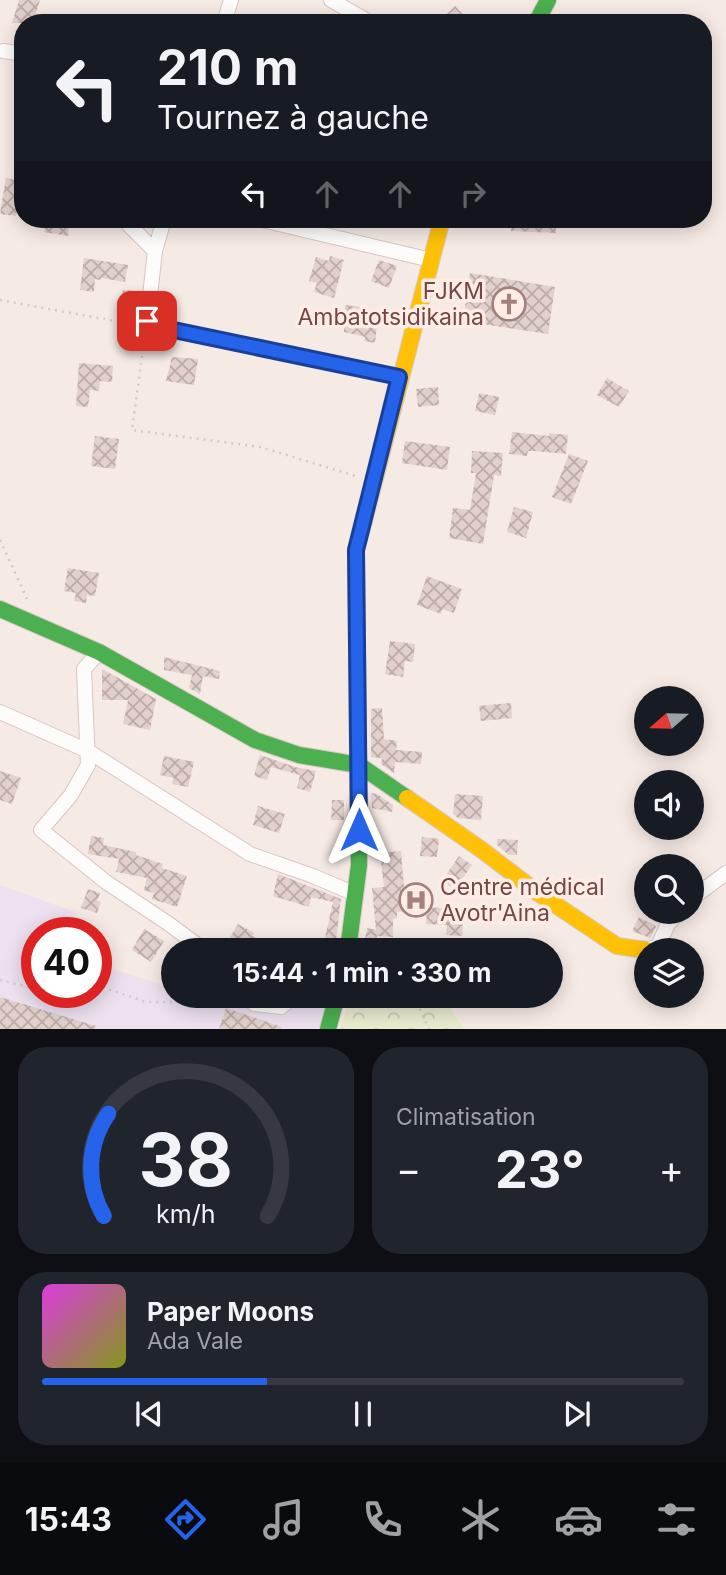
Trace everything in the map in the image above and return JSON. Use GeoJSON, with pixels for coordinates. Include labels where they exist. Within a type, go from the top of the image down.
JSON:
{"type":"FeatureCollection","features":[{"type":"Feature","properties":{"kind":"street"},"geometry":{"type":"LineString","coordinates":[[331,0],[355,14]]}},
{"type":"Feature","properties":{"kind":"street"},"geometry":{"type":"LineString","coordinates":[[3,51],[14,53]]}},
{"type":"Feature","properties":{"kind":"street"},"geometry":{"type":"LineString","coordinates":[[132,228],[155,251]]}},
{"type":"Feature","properties":{"kind":"street"},"geometry":{"type":"LineString","coordinates":[[161,228],[155,251],[147,321],[169,329],[399,377]]}},
{"type":"Feature","properties":{"kind":"street"},"geometry":{"type":"LineString","coordinates":[[296,228],[430,260]]}},
{"type":"Feature","properties":{"kind":"street"},"geometry":{"type":"LineString","coordinates":[[350,938],[359,865],[356,550],[439,228]]}},
{"type":"Feature","properties":{"kind":"street"},"geometry":{"type":"LineString","coordinates":[[0,609],[99,652],[255,740],[299,755],[359,765],[617,946],[634,948]]}},
{"type":"Feature","properties":{"kind":"street"},"geometry":{"type":"LineString","coordinates":[[99,652],[84,669],[88,765],[71,795],[41,830],[106,882],[188,938]]}},
{"type":"Feature","properties":{"kind":"street"},"geometry":{"type":"LineString","coordinates":[[0,712],[88,751],[250,854],[355,894]]}},
{"type":"Feature","properties":{"kind":"street"},"geometry":{"type":"LineString","coordinates":[[704,889],[726,873]]}},
{"type":"Feature","properties":{"kind":"street"},"geometry":{"type":"LineString","coordinates":[[328,1029],[334,1008]]}},
{"type":"Feature","properties":{"kind":"path"},"geometry":{"type":"LineString","coordinates":[[0,300],[115,321],[147,321]]}},
{"type":"Feature","properties":{"kind":"path"},"geometry":{"type":"LineString","coordinates":[[144,346],[147,321]]}},
{"type":"Feature","properties":{"kind":"path"},"geometry":{"type":"LineString","coordinates":[[147,321],[132,430],[260,447],[373,481]]}},
{"type":"Feature","properties":{"kind":"path"},"geometry":{"type":"LineString","coordinates":[[0,540],[29,603]]}},
{"type":"Feature","properties":{"kind":"path"},"geometry":{"type":"LineString","coordinates":[[0,980],[21,985]]}},
{"type":"Feature","properties":{"kind":"path"},"geometry":{"type":"LineString","coordinates":[[112,990],[146,1002],[161,1002]]}},
{"type":"Feature","properties":{"kind":"path"},"geometry":{"type":"LineString","coordinates":[[419,1008],[429,1029]]}},
{"type":"Feature","properties":{"kind":"shaded area"},"geometry":{"type":"Polygon","coordinates":[[[0,885],[75,912],[74,917],[21,917],[21,1008],[112,1008],[112,969],[161,984],[161,1008],[327,1008],[321,1029],[0,1029],[0,885]]]}},
{"type":"Feature","properties":{"kind":"green space"},"geometry":{"type":"Polygon","coordinates":[[[347,1008],[451,1008],[464,1029],[340,1029],[347,1008]]]}},
{"type":"Feature","properties":{"kind":"building"},"geometry":{"type":"Polygon","coordinates":[[[19,0],[40,0],[36,14],[15,14],[19,0]]]}},
{"type":"Feature","properties":{"kind":"building"},"geometry":{"type":"Polygon","coordinates":[[[455,6],[463,14],[447,14],[455,6]]]}},
{"type":"Feature","properties":{"kind":"building"},"geometry":{"type":"Polygon","coordinates":[[[6,178],[14,180],[14,216],[0,214],[6,178]]]}},
{"type":"Feature","properties":{"kind":"building"},"geometry":{"type":"Polygon","coordinates":[[[45,228],[69,228],[68,236],[44,232],[45,228]]]}},
{"type":"Feature","properties":{"kind":"building"},"geometry":{"type":"Polygon","coordinates":[[[511,228],[556,228],[556,233],[511,231],[511,228]]]}},
{"type":"Feature","properties":{"kind":"building"},"geometry":{"type":"Polygon","coordinates":[[[330,256],[344,260],[334,298],[314,292],[317,283],[309,281],[316,257],[329,261],[330,256]]]}},
{"type":"Feature","properties":{"kind":"building"},"geometry":{"type":"Polygon","coordinates":[[[84,258],[128,265],[125,282],[95,279],[94,292],[80,290],[84,258]]]}},
{"type":"Feature","properties":{"kind":"building"},"geometry":{"type":"Polygon","coordinates":[[[379,260],[397,266],[389,288],[371,281],[379,260]]]}},
{"type":"Feature","properties":{"kind":"building","name":"FJKM Ambatotsidikaina"},"geometry":{"type":"Polygon","coordinates":[[[470,273],[555,287],[548,334],[463,321],[470,273]]]}},
{"type":"Feature","properties":{"kind":"building"},"geometry":{"type":"Polygon","coordinates":[[[123,290],[137,291],[136,309],[122,308],[123,290]]]}},
{"type":"Feature","properties":{"kind":"building"},"geometry":{"type":"Polygon","coordinates":[[[345,305],[369,308],[368,310],[394,316],[392,328],[377,324],[375,343],[364,341],[365,337],[344,332],[345,305]]]}},
{"type":"Feature","properties":{"kind":"building"},"geometry":{"type":"Polygon","coordinates":[[[172,357],[198,359],[194,385],[166,381],[172,357]]]}},
{"type":"Feature","properties":{"kind":"building"},"geometry":{"type":"Polygon","coordinates":[[[79,363],[113,366],[112,382],[100,381],[99,391],[90,390],[88,407],[76,406],[79,363]]]}},
{"type":"Feature","properties":{"kind":"building"},"geometry":{"type":"Polygon","coordinates":[[[607,378],[629,391],[619,407],[597,395],[607,378]]]}},
{"type":"Feature","properties":{"kind":"building"},"geometry":{"type":"Polygon","coordinates":[[[438,387],[439,405],[418,407],[416,389],[438,387]]]}},
{"type":"Feature","properties":{"kind":"building"},"geometry":{"type":"Polygon","coordinates":[[[479,393],[499,397],[495,415],[475,411],[479,393]]]}},
{"type":"Feature","properties":{"kind":"building"},"geometry":{"type":"Polygon","coordinates":[[[512,432],[568,435],[566,454],[528,451],[527,456],[509,454],[512,432]]]}},
{"type":"Feature","properties":{"kind":"building"},"geometry":{"type":"Polygon","coordinates":[[[95,436],[119,439],[115,469],[91,466],[95,436]]]}},
{"type":"Feature","properties":{"kind":"building"},"geometry":{"type":"Polygon","coordinates":[[[405,441],[450,447],[447,470],[402,463],[405,441]]]}},
{"type":"Feature","properties":{"kind":"building"},"geometry":{"type":"Polygon","coordinates":[[[472,451],[503,453],[501,476],[494,475],[483,544],[449,538],[453,508],[470,510],[476,473],[471,473],[472,451]]]}},
{"type":"Feature","properties":{"kind":"building"},"geometry":{"type":"Polygon","coordinates":[[[569,454],[588,461],[571,504],[552,497],[569,454]]]}},
{"type":"Feature","properties":{"kind":"building"},"geometry":{"type":"Polygon","coordinates":[[[514,507],[533,512],[526,538],[507,532],[514,507]]]}},
{"type":"Feature","properties":{"kind":"building"},"geometry":{"type":"Polygon","coordinates":[[[68,568],[99,573],[95,596],[87,595],[86,603],[74,601],[76,593],[64,591],[68,568]]]}},
{"type":"Feature","properties":{"kind":"building"},"geometry":{"type":"Polygon","coordinates":[[[427,576],[462,589],[454,613],[442,609],[441,614],[417,605],[427,576]]]}},
{"type":"Feature","properties":{"kind":"building"},"geometry":{"type":"Polygon","coordinates":[[[390,641],[415,644],[413,662],[405,661],[403,677],[385,674],[390,641]]]}},
{"type":"Feature","properties":{"kind":"building"},"geometry":{"type":"Polygon","coordinates":[[[164,657],[220,671],[219,679],[203,676],[200,694],[189,688],[192,675],[164,670],[164,657]]]}},
{"type":"Feature","properties":{"kind":"building"},"geometry":{"type":"Polygon","coordinates":[[[102,669],[156,699],[150,730],[123,724],[128,700],[102,700],[102,669]]]}},
{"type":"Feature","properties":{"kind":"building"},"geometry":{"type":"Polygon","coordinates":[[[511,703],[512,718],[481,721],[479,706],[511,703]]]}},
{"type":"Feature","properties":{"kind":"building"},"geometry":{"type":"Polygon","coordinates":[[[382,708],[384,739],[397,741],[396,750],[422,752],[421,764],[395,762],[394,773],[381,764],[382,758],[371,757],[371,709],[382,708]]]}},
{"type":"Feature","properties":{"kind":"building"},"geometry":{"type":"Polygon","coordinates":[[[260,755],[316,771],[310,792],[297,788],[300,775],[271,767],[267,780],[254,776],[260,755]]]}},
{"type":"Feature","properties":{"kind":"building"},"geometry":{"type":"Polygon","coordinates":[[[164,756],[194,762],[188,787],[172,784],[174,778],[160,775],[164,756]]]}},
{"type":"Feature","properties":{"kind":"building"},"geometry":{"type":"Polygon","coordinates":[[[0,771],[21,778],[12,804],[0,800],[0,771]]]}},
{"type":"Feature","properties":{"kind":"building"},"geometry":{"type":"Polygon","coordinates":[[[371,793],[393,805],[392,812],[372,808],[371,793]]]}},
{"type":"Feature","properties":{"kind":"building"},"geometry":{"type":"Polygon","coordinates":[[[455,794],[483,796],[481,820],[458,818],[453,814],[455,794]]]}},
{"type":"Feature","properties":{"kind":"building"},"geometry":{"type":"Polygon","coordinates":[[[332,800],[344,800],[344,820],[331,820],[332,800]]]}},
{"type":"Feature","properties":{"kind":"building"},"geometry":{"type":"Polygon","coordinates":[[[258,806],[285,814],[279,833],[253,825],[258,806]]]}},
{"type":"Feature","properties":{"kind":"building"},"geometry":{"type":"Polygon","coordinates":[[[91,836],[104,838],[103,845],[136,852],[136,855],[163,864],[162,868],[187,876],[177,907],[152,899],[154,893],[144,890],[147,878],[116,872],[119,859],[88,854],[91,836]]]}},
{"type":"Feature","properties":{"kind":"building"},"geometry":{"type":"Polygon","coordinates":[[[422,837],[439,839],[437,857],[420,856],[422,837]]]}},
{"type":"Feature","properties":{"kind":"building"},"geometry":{"type":"Polygon","coordinates":[[[497,839],[518,840],[517,855],[509,855],[497,845],[497,839]]]}},
{"type":"Feature","properties":{"kind":"building"},"geometry":{"type":"Polygon","coordinates":[[[401,851],[406,911],[397,912],[397,918],[393,919],[393,937],[365,938],[367,928],[376,930],[372,888],[384,887],[380,853],[401,851]]]}},
{"type":"Feature","properties":{"kind":"building"},"geometry":{"type":"Polygon","coordinates":[[[459,856],[472,865],[455,889],[442,881],[459,856]]]}},
{"type":"Feature","properties":{"kind":"building"},"geometry":{"type":"Polygon","coordinates":[[[278,874],[341,899],[336,938],[325,938],[333,902],[311,897],[309,907],[273,896],[278,874]]]}},
{"type":"Feature","properties":{"kind":"building"},"geometry":{"type":"Polygon","coordinates":[[[88,889],[100,893],[97,901],[101,902],[97,913],[81,908],[88,889]]]}},
{"type":"Feature","properties":{"kind":"building"},"geometry":{"type":"Polygon","coordinates":[[[427,907],[455,909],[454,921],[463,922],[462,936],[446,935],[447,925],[426,924],[427,907]]]}},
{"type":"Feature","properties":{"kind":"building"},"geometry":{"type":"Polygon","coordinates":[[[238,924],[254,933],[252,936],[257,938],[230,938],[238,924]]]}},
{"type":"Feature","properties":{"kind":"building"},"geometry":{"type":"Polygon","coordinates":[[[636,924],[656,926],[650,938],[632,931],[636,924]]]}},
{"type":"Feature","properties":{"kind":"building"},"geometry":{"type":"Polygon","coordinates":[[[144,929],[161,939],[161,946],[151,962],[132,950],[144,929]]]}},
{"type":"Feature","properties":{"kind":"building"},"geometry":{"type":"Polygon","coordinates":[[[0,997],[21,1003],[21,1008],[36,1008],[96,1026],[95,1029],[0,1029],[0,997]]]}},
{"type":"Feature","properties":{"kind":"building"},"geometry":{"type":"Polygon","coordinates":[[[226,1008],[282,1027],[282,1029],[219,1029],[226,1008]]]}},
{"type":"Feature","properties":{"kind":"traffic: fast"},"geometry":{"type":"LineString","coordinates":[[541,14],[548,0]]}},
{"type":"Feature","properties":{"kind":"traffic: fast"},"geometry":{"type":"LineString","coordinates":[[350,938],[359,865],[356,550],[364,521]]}},
{"type":"Feature","properties":{"kind":"traffic: fast"},"geometry":{"type":"LineString","coordinates":[[0,609],[99,652],[255,740],[299,755],[359,765],[407,798]]}},
{"type":"Feature","properties":{"kind":"traffic: fast"},"geometry":{"type":"LineString","coordinates":[[328,1029],[334,1008]]}},
{"type":"Feature","properties":{"kind":"traffic: slow"},"geometry":{"type":"LineString","coordinates":[[364,521],[440,228]]}},
{"type":"Feature","properties":{"kind":"traffic: slow"},"geometry":{"type":"LineString","coordinates":[[407,798],[538,893],[617,946],[634,948]]}},
{"type":"Feature","properties":{"kind":"place","name":"FJKM Ambatotsidikaina"},"geometry":{"type":"Point","coordinates":[509,304]}},
{"type":"Feature","properties":{"kind":"place","name":"Centre médical Avotr'Aina"},"geometry":{"type":"Point","coordinates":[416,900]}},
{"type":"Feature","properties":{"kind":"route"},"geometry":{"type":"LineString","coordinates":[[147,321],[169,329],[399,377],[356,550],[359,830]]}}]}
